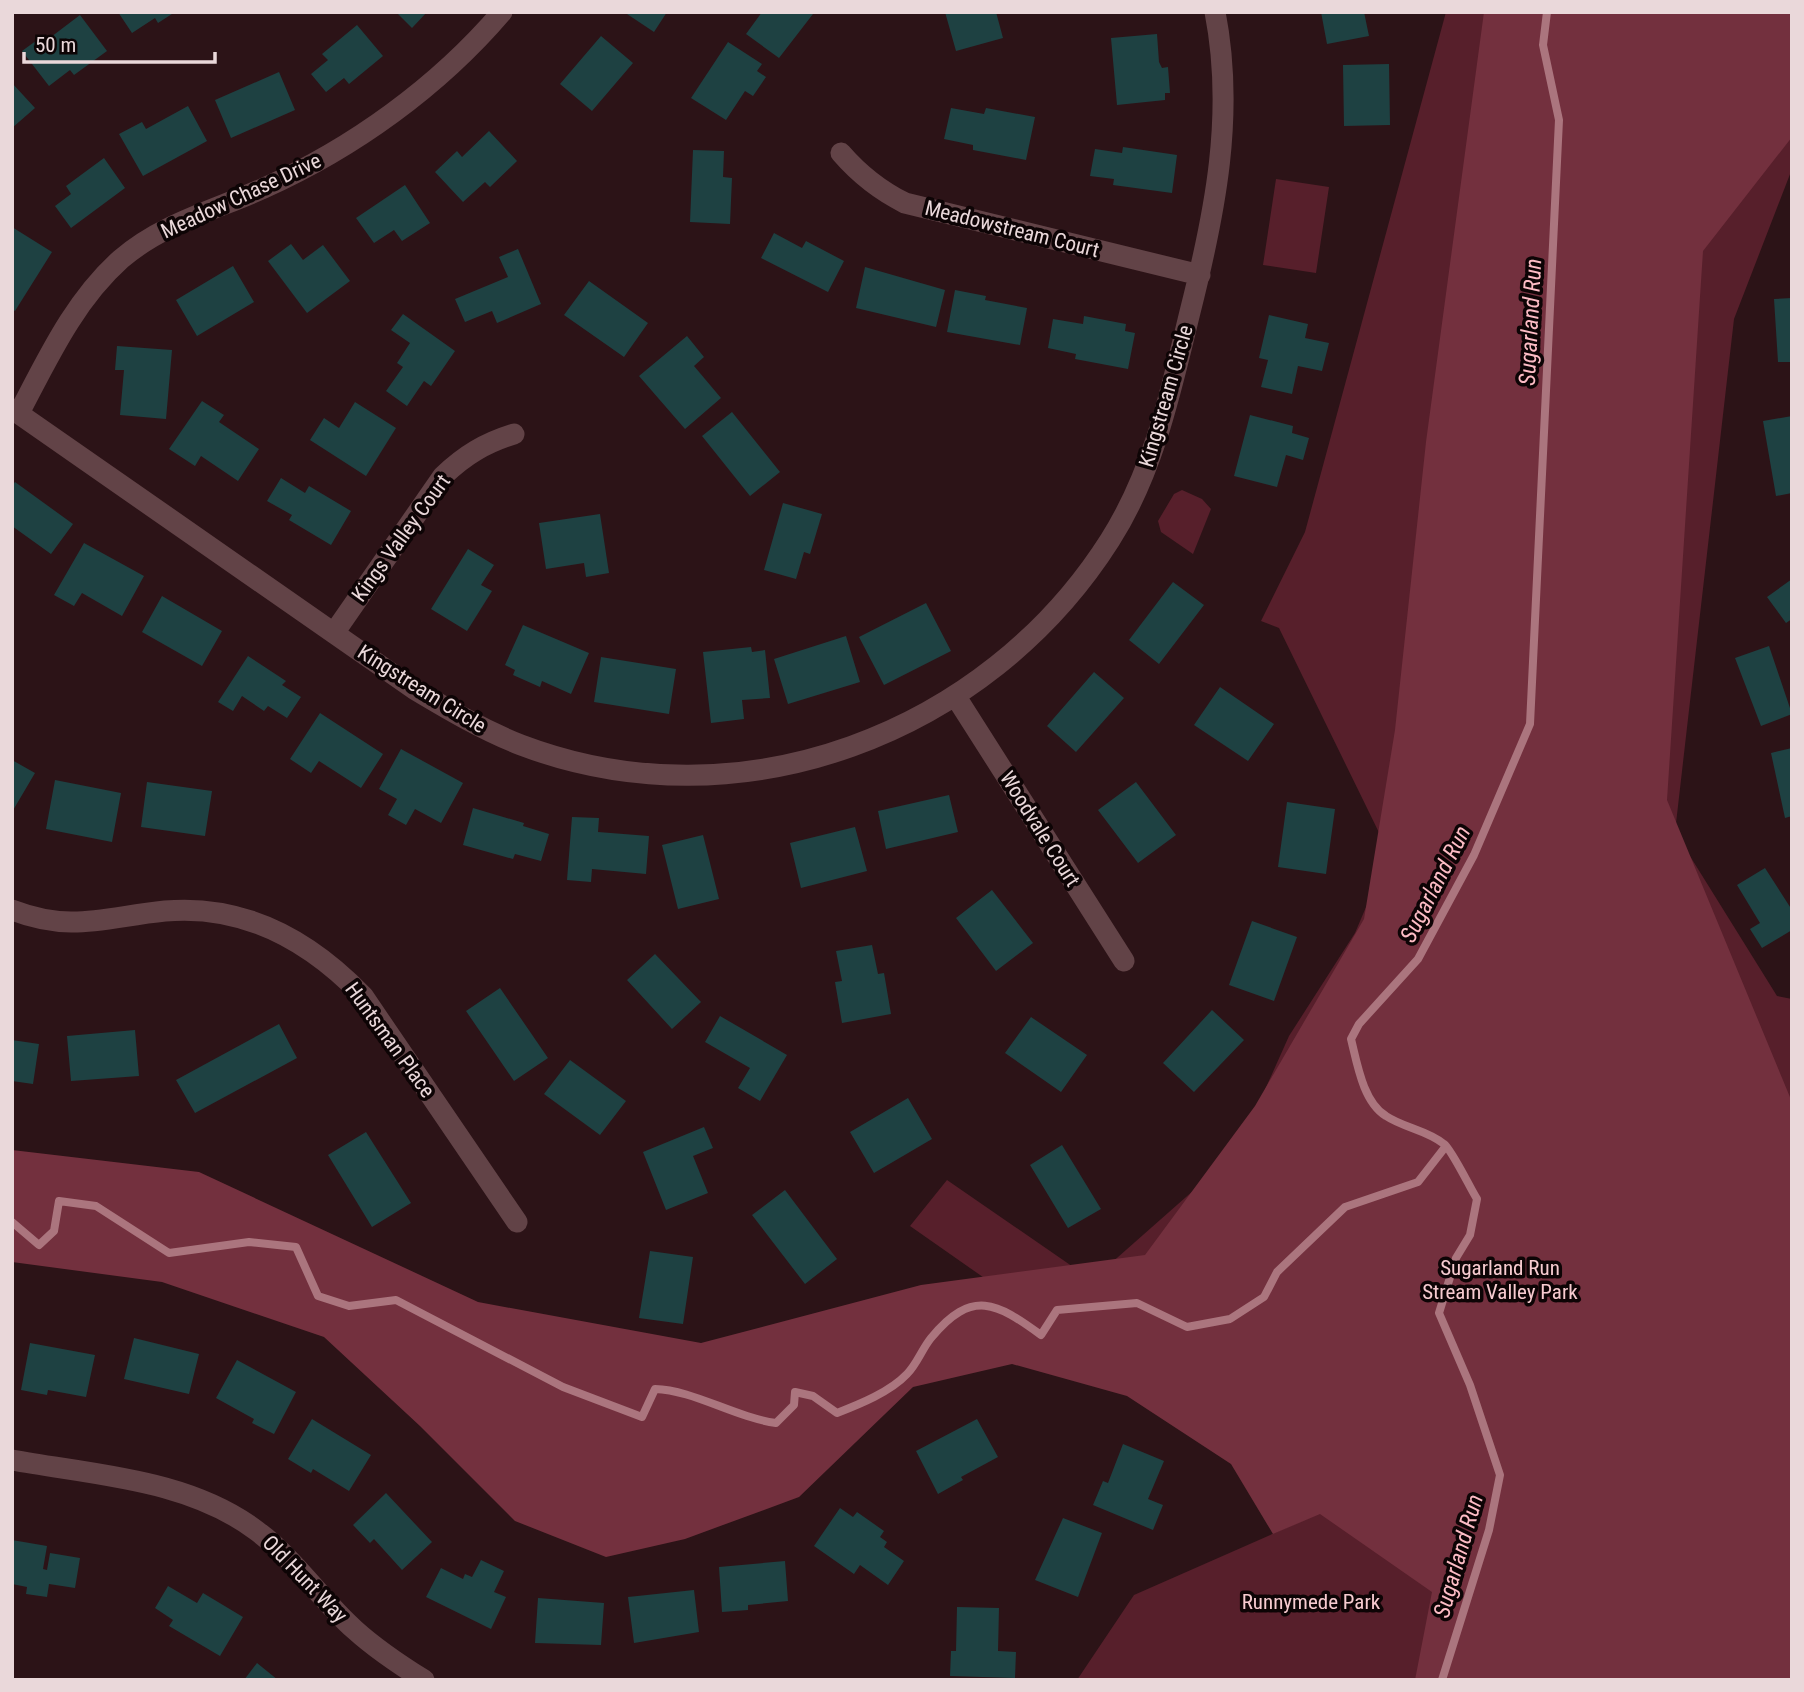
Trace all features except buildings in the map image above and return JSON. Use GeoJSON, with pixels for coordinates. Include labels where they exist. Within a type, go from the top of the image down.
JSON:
{"type":"FeatureCollection","features":[{"type":"Feature","properties":{"kind":"street","name":"Meadow Chase Drive"},"geometry":{"type":"LineString","coordinates":[[15,411],[69,320],[94,287],[122,258],[155,235],[264,188],[323,158],[382,120],[435,79],[502,12]]}},
{"type":"Feature","properties":{"kind":"street","name":"Kingstream Circle"},"geometry":{"type":"LineString","coordinates":[[15,411],[414,689],[470,723],[523,746],[626,771],[674,775],[729,773],[794,764],[848,749],[902,727],[956,697],[994,671],[1037,631],[1079,586],[1111,538],[1137,491],[1157,441],[1215,209],[1222,152],[1223,91],[1215,12]]}},
{"type":"Feature","properties":{"kind":"street","name":"Meadowstream Court"},"geometry":{"type":"LineString","coordinates":[[841,153],[870,183],[905,203],[1200,275]]}},
{"type":"Feature","properties":{"kind":"street","name":"Kings Valley Court"},"geometry":{"type":"LineString","coordinates":[[334,633],[443,476],[464,456],[489,441],[514,434]]}},
{"type":"Feature","properties":{"kind":"street","name":"Woodvale Court"},"geometry":{"type":"LineString","coordinates":[[956,697],[1124,961]]}},
{"type":"Feature","properties":{"kind":"street","name":"Huntsman Place"},"geometry":{"type":"LineString","coordinates":[[12,910],[63,923],[95,923],[165,911],[202,911],[237,917],[273,928],[305,945],[336,968],[363,996],[517,1222]]}},
{"type":"Feature","properties":{"kind":"street","name":"Old Hunt Way"},"geometry":{"type":"LineString","coordinates":[[12,1460],[166,1489],[217,1506],[255,1529],[286,1555],[354,1630],[393,1661],[425,1680]]}},
{"type":"Feature","properties":{"kind":"green space","name":"Sugarland Run Stream Valley Park"},"geometry":{"type":"Polygon","coordinates":[[[1446,12],[1792,12],[1792,169],[1734,319],[1675,832],[1777,996],[1792,999],[1792,1611],[1746,1680],[1077,1680],[1134,1595],[1320,1513],[910,1226],[947,1180],[1092,1280],[1237,1152],[1289,1036],[1355,933],[1389,853],[1279,628],[1261,621],[1305,532],[1446,12]]]}},
{"type":"Feature","properties":{"kind":"green space","name":"Sugarland Run Stream Valley Park"},"geometry":{"type":"Polygon","coordinates":[[[1484,12],[1792,12],[1792,137],[1703,251],[1667,800],[1792,1102],[1792,1680],[1415,1680],[1432,1592],[1320,1514],[1273,1534],[1231,1464],[1127,1396],[1012,1364],[913,1387],[799,1497],[685,1539],[606,1557],[515,1521],[420,1426],[324,1337],[162,1282],[12,1262],[12,1150],[199,1172],[478,1302],[701,1343],[921,1285],[1145,1255],[1255,1106],[1364,919],[1395,730],[1426,442],[1484,12]]]}},
{"type":"Feature","properties":{"kind":"green space"},"geometry":{"type":"Polygon","coordinates":[[[1276,179],[1329,187],[1316,273],[1263,265],[1276,179]]]}},
{"type":"Feature","properties":{"kind":"green space"},"geometry":{"type":"Polygon","coordinates":[[[1182,490],[1202,499],[1211,509],[1193,554],[1161,532],[1158,521],[1174,494],[1182,490]]]}},
{"type":"Feature","properties":{"kind":"waterway","name":"Sugarland Run"},"geometry":{"type":"LineString","coordinates":[[1442,1680],[1489,1530],[1500,1475],[1470,1385],[1439,1313],[1456,1258],[1470,1235],[1477,1199],[1444,1144],[1378,1110],[1366,1092],[1351,1039],[1359,1024],[1418,959],[1474,855],[1530,724],[1559,120],[1543,45],[1547,12]]}},
{"type":"Feature","properties":{"kind":"waterway"},"geometry":{"type":"LineString","coordinates":[[12,1222],[39,1245],[54,1231],[59,1201],[96,1206],[169,1253],[249,1242],[296,1247],[318,1296],[349,1306],[396,1300],[563,1387],[642,1417],[655,1389],[684,1394],[776,1423],[794,1405],[795,1392],[813,1396],[837,1413],[883,1392],[907,1374],[931,1338],[946,1322],[959,1312],[972,1307],[998,1309],[1041,1335],[1057,1310],[1137,1303],[1187,1327],[1230,1319],[1264,1297],[1277,1272],[1345,1207],[1418,1182],[1446,1146]]}},
{"type":"Feature","properties":{"kind":"park label","name":"Runnymede Park"},"geometry":{"type":"Point","coordinates":[1311,1602]}}]}
